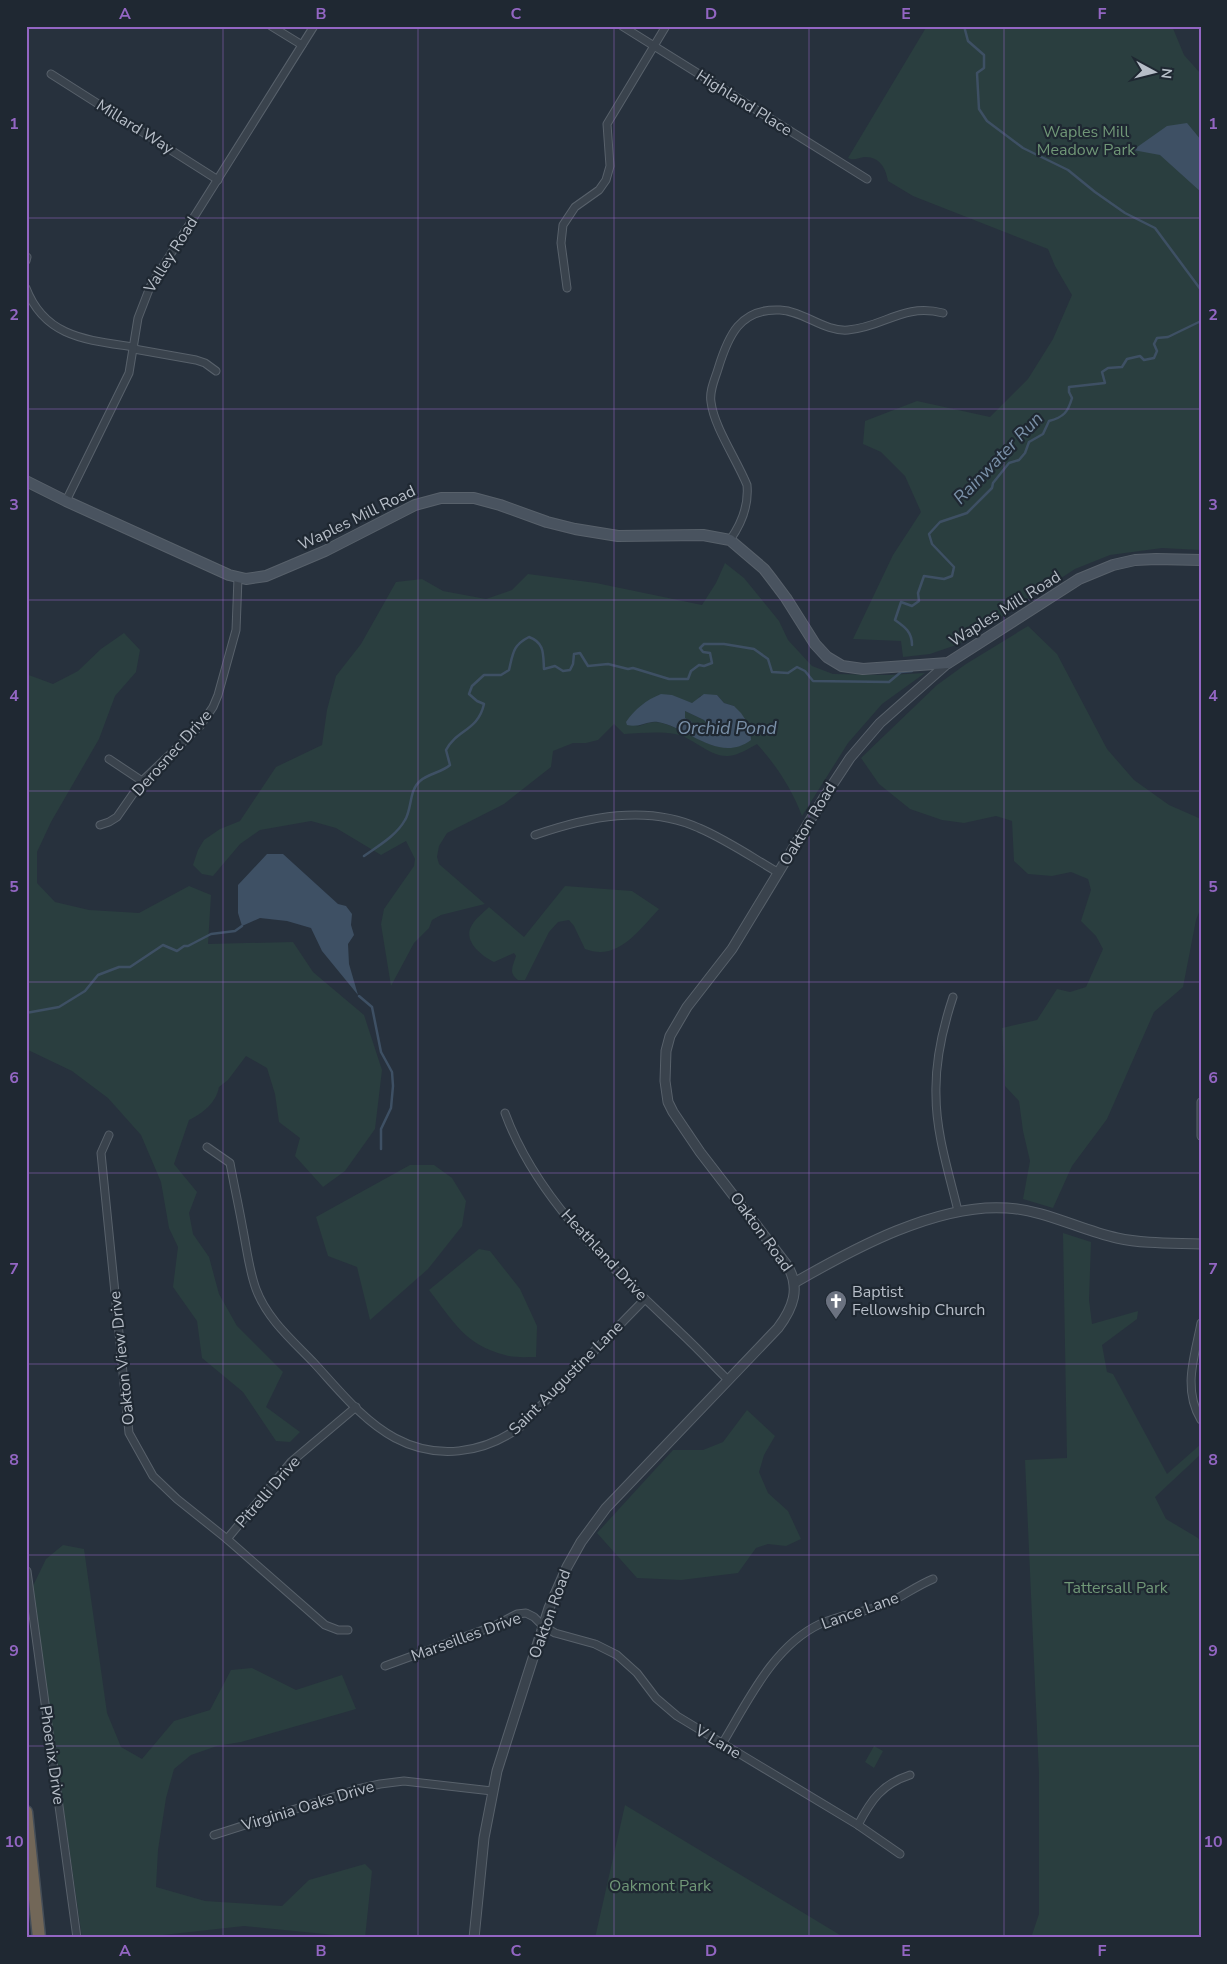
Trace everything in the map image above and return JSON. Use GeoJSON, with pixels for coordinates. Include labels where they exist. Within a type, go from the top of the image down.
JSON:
{"type":"FeatureCollection","features":[{"type":"Feature","properties":{"kind":"highway"},"geometry":{"type":"LineString","coordinates":[[26,1812],[39,1938]]}},
{"type":"Feature","properties":{"kind":"main road","name":"Waples Mill Road"},"geometry":{"type":"LineString","coordinates":[[26,481],[66,501],[238,578],[255,578],[276,573],[325,551],[415,505],[452,496],[487,501],[547,522],[618,536],[703,535],[730,540],[764,569],[786,598],[815,644],[833,662],[842,666],[863,668],[948,663],[1079,580],[1101,569],[1135,560],[1201,560]]}},
{"type":"Feature","properties":{"kind":"street"},"geometry":{"type":"LineString","coordinates":[[271,26],[302,45]]}},
{"type":"Feature","properties":{"kind":"street","name":"Valley Road"},"geometry":{"type":"LineString","coordinates":[[66,501],[119,396],[128,373],[138,318],[150,288],[314,26]]}},
{"type":"Feature","properties":{"kind":"street","name":"Highland Place"},"geometry":{"type":"LineString","coordinates":[[622,26],[867,180]]}},
{"type":"Feature","properties":{"kind":"street"},"geometry":{"type":"LineString","coordinates":[[567,288],[561,243],[563,224],[575,207],[599,190],[606,180],[610,166],[607,124],[666,26]]}},
{"type":"Feature","properties":{"kind":"street","name":"Millard Way"},"geometry":{"type":"LineString","coordinates":[[51,74],[218,180]]}},
{"type":"Feature","properties":{"kind":"street"},"geometry":{"type":"LineString","coordinates":[[26,261],[27,257]]}},
{"type":"Feature","properties":{"kind":"street"},"geometry":{"type":"LineString","coordinates":[[26,288],[36,308],[46,320],[66,333],[86,339],[196,360],[205,363],[216,372]]}},
{"type":"Feature","properties":{"kind":"street"},"geometry":{"type":"LineString","coordinates":[[730,540],[745,512],[748,496],[747,485],[716,420],[710,400],[711,390],[722,354],[731,334],[740,323],[749,316],[760,312],[782,310],[793,312],[822,324],[848,330],[919,310],[944,313]]}},
{"type":"Feature","properties":{"kind":"street","name":"Derosnec Drive"},"geometry":{"type":"LineString","coordinates":[[100,825],[117,817],[142,781],[200,726],[213,707],[236,630],[238,578]]}},
{"type":"Feature","properties":{"kind":"street","name":"Oakton Road"},"geometry":{"type":"LineString","coordinates":[[474,1938],[484,1838],[497,1771],[549,1608],[567,1567],[594,1523],[786,1317],[792,1302],[793,1275],[780,1255],[679,1123],[668,1102],[665,1081],[666,1051],[676,1024],[732,949],[833,782],[859,746],[901,703],[948,663]]}},
{"type":"Feature","properties":{"kind":"street"},"geometry":{"type":"LineString","coordinates":[[109,759],[142,781]]}},
{"type":"Feature","properties":{"kind":"street"},"geometry":{"type":"LineString","coordinates":[[535,835],[613,815],[638,815],[670,819],[690,824],[707,832],[779,873]]}},
{"type":"Feature","properties":{"kind":"street"},"geometry":{"type":"LineString","coordinates":[[954,997],[948,1014],[939,1060],[936,1095],[941,1137],[958,1211]]}},
{"type":"Feature","properties":{"kind":"street"},"geometry":{"type":"LineString","coordinates":[[1201,1102],[1201,1136]]}},
{"type":"Feature","properties":{"kind":"street","name":"Heathland Drive"},"geometry":{"type":"LineString","coordinates":[[505,1113],[514,1137],[541,1181],[572,1224],[727,1379]]}},
{"type":"Feature","properties":{"kind":"street","name":"Oakton View Drive"},"geometry":{"type":"LineString","coordinates":[[109,1135],[101,1153],[129,1433],[153,1476],[177,1499],[227,1539],[325,1625],[338,1630],[348,1630]]}},
{"type":"Feature","properties":{"kind":"street","name":"Saint Augustine Lane"},"geometry":{"type":"LineString","coordinates":[[207,1147],[230,1163],[250,1268],[256,1290],[264,1306],[276,1322],[356,1407],[393,1437],[411,1446],[454,1452],[487,1446],[505,1437],[520,1427],[645,1299]]}},
{"type":"Feature","properties":{"kind":"street"},"geometry":{"type":"LineString","coordinates":[[794,1284],[879,1238],[958,1211],[975,1208],[1008,1208],[1118,1238],[1201,1244]]}},
{"type":"Feature","properties":{"kind":"street"},"geometry":{"type":"LineString","coordinates":[[1201,1324],[1192,1359],[1190,1383],[1196,1409],[1201,1420]]}},
{"type":"Feature","properties":{"kind":"street","name":"Pitrelli Drive"},"geometry":{"type":"LineString","coordinates":[[227,1539],[291,1462],[356,1407]]}},
{"type":"Feature","properties":{"kind":"street","name":"Phoenix Drive"},"geometry":{"type":"LineString","coordinates":[[27,1571],[77,1938]]}},
{"type":"Feature","properties":{"kind":"street","name":"Lance Lane"},"geometry":{"type":"LineString","coordinates":[[722,1744],[768,1669],[797,1640],[817,1626],[837,1617],[883,1605],[933,1579]]}},
{"type":"Feature","properties":{"kind":"street","name":"Marseilles Drive"},"geometry":{"type":"LineString","coordinates":[[385,1666],[494,1626],[517,1614],[526,1613],[534,1616],[543,1626]]}},
{"type":"Feature","properties":{"kind":"street","name":"V Lane"},"geometry":{"type":"LineString","coordinates":[[543,1626],[554,1633],[595,1644],[617,1655],[637,1673],[656,1698],[676,1716],[858,1825],[900,1854]]}},
{"type":"Feature","properties":{"kind":"street"},"geometry":{"type":"LineString","coordinates":[[858,1825],[868,1804],[884,1788],[910,1774]]}},
{"type":"Feature","properties":{"kind":"street","name":"Virginia Oaks Drive"},"geometry":{"type":"LineString","coordinates":[[214,1835],[358,1789],[380,1784],[404,1781],[492,1791]]}},
{"type":"Feature","properties":{"kind":"green space","name":"Waples Mill Meadow Park"},"geometry":{"type":"Polygon","coordinates":[[[927,26],[1172,26],[1184,55],[1201,74],[1201,550],[1162,548],[1110,555],[1075,569],[959,644],[930,654],[903,657],[901,641],[853,639],[893,555],[921,512],[905,476],[881,452],[863,444],[865,421],[917,401],[990,417],[1028,379],[1053,339],[1072,295],[1055,266],[1048,249],[913,196],[888,181],[883,167],[874,158],[848,158],[927,26]]]}},
{"type":"Feature","properties":{"kind":"green space"},"geometry":{"type":"Polygon","coordinates":[[[725,563],[744,578],[779,621],[788,640],[812,666],[833,674],[888,675],[925,673],[882,704],[848,743],[802,816],[783,778],[757,744],[743,752],[728,756],[714,753],[675,734],[650,732],[624,734],[614,724],[598,740],[586,743],[573,743],[553,751],[551,767],[504,804],[447,833],[439,846],[437,857],[439,864],[485,904],[441,915],[432,920],[429,928],[414,943],[391,986],[381,924],[384,909],[414,866],[415,859],[406,841],[381,855],[336,828],[311,821],[260,830],[240,844],[213,876],[202,874],[193,865],[204,840],[220,829],[240,821],[276,767],[322,745],[327,710],[336,676],[361,644],[396,582],[422,579],[443,591],[486,599],[512,590],[528,574],[596,583],[702,605],[716,583],[725,563]],[[717,695],[700,696],[697,701],[692,703],[685,701],[636,727],[650,722],[661,723],[715,746],[734,706],[724,703],[717,695]]]}},
{"type":"Feature","properties":{"kind":"green space"},"geometry":{"type":"Polygon","coordinates":[[[1028,626],[1057,654],[1107,749],[1134,780],[1169,805],[1201,819],[1201,907],[1196,920],[1183,987],[1154,1012],[1107,1119],[1072,1166],[1053,1208],[1023,1199],[1030,1161],[1019,1101],[1005,1086],[1002,1028],[1037,1020],[1057,989],[1070,992],[1086,987],[1103,949],[1096,936],[1081,921],[1091,890],[1088,879],[1071,872],[1052,876],[1028,874],[1014,861],[1012,821],[996,816],[964,823],[942,820],[910,809],[879,784],[861,758],[937,685],[966,664],[1028,626]]]}},
{"type":"Feature","properties":{"kind":"green space"},"geometry":{"type":"Polygon","coordinates":[[[124,633],[140,650],[136,672],[115,696],[99,739],[51,822],[37,852],[37,883],[55,902],[89,910],[139,913],[189,886],[211,895],[208,944],[293,942],[313,972],[364,1015],[382,1070],[375,1129],[345,1171],[323,1187],[295,1156],[300,1138],[279,1122],[275,1094],[267,1068],[246,1056],[228,1080],[219,1087],[212,1103],[189,1120],[174,1164],[197,1192],[189,1213],[193,1234],[209,1257],[219,1294],[237,1326],[283,1372],[266,1407],[300,1432],[290,1442],[276,1441],[243,1392],[202,1358],[197,1321],[173,1287],[178,1247],[169,1228],[161,1182],[141,1135],[108,1098],[72,1071],[26,1049],[26,674],[53,684],[78,671],[101,649],[124,633]]]}},
{"type":"Feature","properties":{"kind":"green space"},"geometry":{"type":"Polygon","coordinates":[[[685,711],[704,720],[707,724],[704,726],[693,724],[685,718],[685,711]]]}},
{"type":"Feature","properties":{"kind":"green space"},"geometry":{"type":"Polygon","coordinates":[[[565,886],[632,891],[659,909],[627,942],[618,948],[608,951],[597,952],[585,949],[569,920],[558,922],[549,932],[525,980],[518,980],[513,975],[512,969],[516,956],[514,953],[494,962],[474,947],[469,936],[472,925],[489,907],[524,937],[565,886]]]}},
{"type":"Feature","properties":{"kind":"green space"},"geometry":{"type":"Polygon","coordinates":[[[410,1165],[434,1165],[452,1178],[466,1201],[462,1226],[428,1269],[370,1320],[357,1267],[328,1256],[316,1217],[410,1165]]]}},
{"type":"Feature","properties":{"kind":"green space","name":"Tattersall Park"},"geometry":{"type":"Polygon","coordinates":[[[1063,1233],[1091,1242],[1089,1300],[1092,1324],[1138,1311],[1137,1319],[1102,1345],[1107,1372],[1113,1374],[1167,1474],[1201,1444],[1201,1454],[1155,1497],[1166,1519],[1198,1538],[1201,1543],[1201,1938],[1031,1938],[1039,1914],[1039,1774],[1025,1460],[1067,1458],[1063,1233]]]}},
{"type":"Feature","properties":{"kind":"green space"},"geometry":{"type":"Polygon","coordinates":[[[479,1249],[490,1251],[520,1289],[537,1326],[536,1357],[509,1356],[491,1351],[480,1345],[453,1322],[429,1290],[479,1249]]]}},
{"type":"Feature","properties":{"kind":"green space"},"geometry":{"type":"Polygon","coordinates":[[[747,1410],[775,1436],[764,1455],[759,1472],[768,1493],[788,1511],[801,1539],[786,1546],[768,1544],[756,1548],[738,1573],[681,1580],[637,1578],[597,1533],[673,1450],[703,1450],[723,1442],[747,1410]]]}},
{"type":"Feature","properties":{"kind":"green space"},"geometry":{"type":"Polygon","coordinates":[[[63,1545],[84,1549],[107,1713],[121,1747],[142,1759],[174,1721],[210,1710],[231,1670],[252,1668],[296,1690],[342,1675],[356,1709],[241,1742],[217,1746],[191,1755],[174,1769],[166,1798],[158,1850],[156,1887],[205,1901],[282,1906],[309,1880],[365,1864],[372,1871],[365,1938],[244,1926],[163,1935],[158,1938],[82,1938],[32,1588],[46,1559],[63,1545]]]}},
{"type":"Feature","properties":{"kind":"green space"},"geometry":{"type":"Polygon","coordinates":[[[874,1746],[883,1751],[874,1768],[865,1762],[874,1746]]]}},
{"type":"Feature","properties":{"kind":"green space","name":"Oakmont Park"},"geometry":{"type":"Polygon","coordinates":[[[625,1805],[845,1938],[595,1938],[625,1805]]]}},
{"type":"Feature","properties":{"kind":"water"},"geometry":{"type":"Polygon","coordinates":[[[1187,123],[1201,140],[1201,192],[1160,155],[1133,150],[1167,126],[1187,123]]]}},
{"type":"Feature","properties":{"kind":"water","name":"Orchid Pond"},"geometry":{"type":"Polygon","coordinates":[[[661,694],[672,695],[692,703],[704,694],[717,695],[724,703],[734,706],[741,713],[750,730],[751,740],[739,746],[727,748],[704,742],[669,725],[658,722],[636,726],[627,725],[626,722],[637,709],[661,694]],[[685,711],[685,718],[693,724],[699,726],[707,724],[704,720],[685,711]]]}},
{"type":"Feature","properties":{"kind":"water"},"geometry":{"type":"Polygon","coordinates":[[[267,854],[283,854],[338,904],[346,906],[352,914],[351,925],[354,935],[348,944],[349,964],[358,995],[322,951],[311,928],[287,921],[260,918],[242,926],[238,913],[238,885],[267,854]]]}},
{"type":"Feature","properties":{"kind":"waterway"},"geometry":{"type":"LineString","coordinates":[[964,26],[968,41],[984,55],[984,68],[977,73],[979,109],[987,121],[1023,148],[1068,170],[1125,213],[1155,228],[1201,290]]}},
{"type":"Feature","properties":{"kind":"waterway","name":"Rainwater Run"},"geometry":{"type":"LineString","coordinates":[[912,645],[911,637],[907,630],[895,620],[901,602],[912,606],[919,601],[918,593],[924,576],[944,579],[952,576],[954,567],[932,544],[929,534],[940,522],[967,513],[992,488],[993,483],[1009,463],[1019,460],[1025,453],[1029,442],[1043,434],[1049,421],[1065,413],[1072,398],[1069,387],[1105,383],[1102,372],[1108,368],[1122,367],[1127,359],[1140,356],[1144,360],[1154,358],[1157,351],[1154,344],[1157,338],[1168,337],[1201,321]]}},
{"type":"Feature","properties":{"kind":"waterway","name":"Rainwater Run"},"geometry":{"type":"LineString","coordinates":[[364,856],[401,826],[407,816],[416,785],[427,776],[450,765],[446,750],[456,738],[477,720],[484,704],[469,694],[472,686],[484,675],[501,675],[509,670],[517,646],[529,637],[541,646],[544,669],[555,666],[563,671],[570,670],[574,654],[580,653],[588,666],[608,664],[628,669],[633,668],[669,679],[688,679],[691,671],[699,665],[704,666],[712,663],[710,653],[703,652],[700,648],[704,644],[724,644],[754,649],[768,659],[772,672],[788,673],[797,667],[805,671],[813,681],[889,682],[901,672],[912,671]]}},
{"type":"Feature","properties":{"kind":"waterway"},"geometry":{"type":"LineString","coordinates":[[26,1013],[59,1007],[85,991],[98,975],[119,967],[130,967],[163,945],[177,951],[211,934],[235,931],[242,926]]}},
{"type":"Feature","properties":{"kind":"waterway"},"geometry":{"type":"LineString","coordinates":[[359,996],[372,1007],[381,1052],[392,1072],[391,1108],[381,1129],[381,1149]]}},
{"type":"Feature","properties":{"kind":"place","name":"Baptist Fellowship Church"},"geometry":{"type":"Point","coordinates":[836,1320]}}]}
